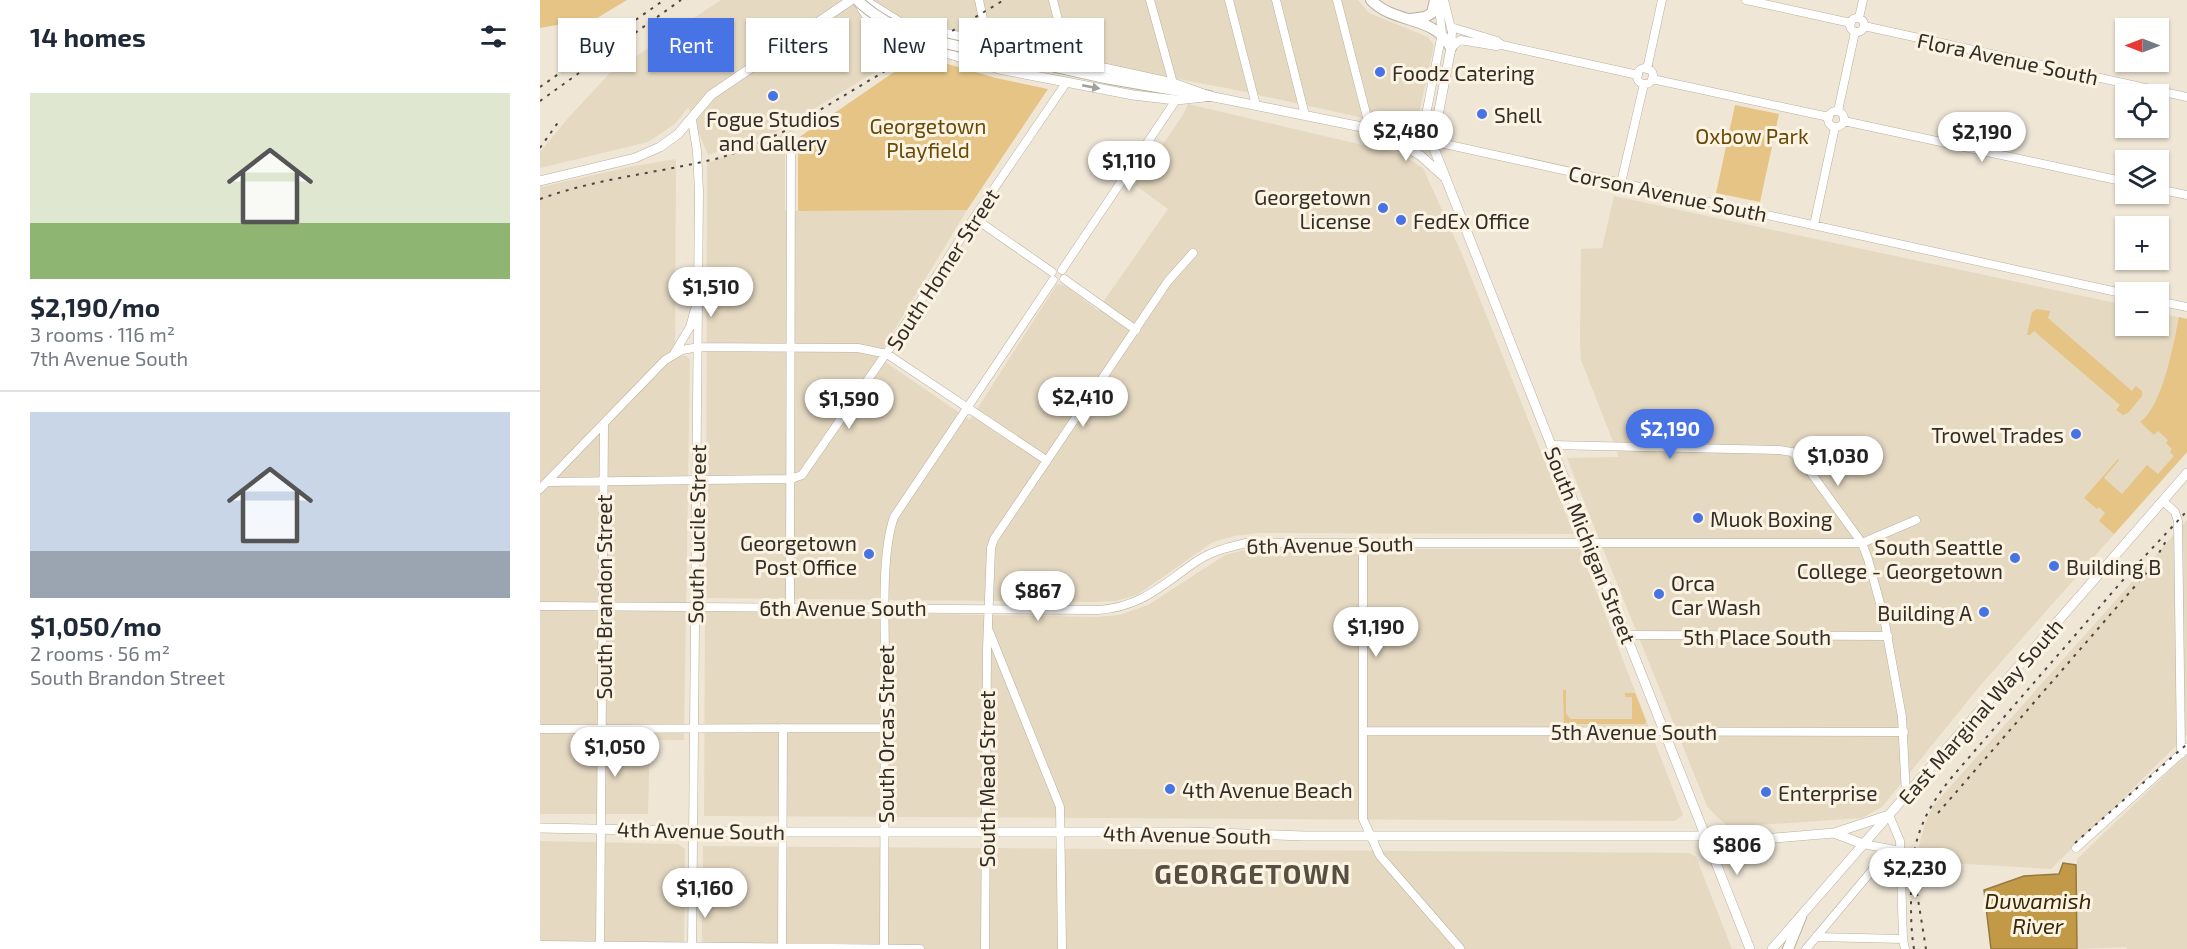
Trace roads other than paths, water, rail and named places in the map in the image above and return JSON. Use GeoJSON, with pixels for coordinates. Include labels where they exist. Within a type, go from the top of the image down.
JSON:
{"type":"FeatureCollection","features":[{"type":"Feature","properties":{"kind":"highway"},"geometry":{"type":"LineString","coordinates":[[1371,0],[1382,9],[1409,20],[1446,30],[1451,48]]}},
{"type":"Feature","properties":{"kind":"highway"},"geometry":{"type":"LineString","coordinates":[[1409,20],[1432,13],[1437,0]]}},
{"type":"Feature","properties":{"kind":"highway"},"geometry":{"type":"LineString","coordinates":[[861,2],[893,26],[914,35],[1144,86],[1209,96]]}},
{"type":"Feature","properties":{"kind":"highway"},"geometry":{"type":"LineString","coordinates":[[1788,949],[1801,917]]}},
{"type":"Feature","properties":{"kind":"main road"},"geometry":{"type":"LineString","coordinates":[[540,181],[648,153],[669,141],[692,120],[711,95],[851,0]]}},
{"type":"Feature","properties":{"kind":"main road","name":"Corson Avenue South"},"geometry":{"type":"LineString","coordinates":[[861,2],[872,3],[901,22],[959,36]]}},
{"type":"Feature","properties":{"kind":"main road","name":"Corson Avenue South"},"geometry":{"type":"LineString","coordinates":[[861,2],[872,24],[883,33],[959,56]]}},
{"type":"Feature","properties":{"kind":"main road"},"geometry":{"type":"LineString","coordinates":[[1431,141],[1435,131],[1451,48]]}},
{"type":"Feature","properties":{"kind":"main road","name":"Corson Avenue South"},"geometry":{"type":"LineString","coordinates":[[1104,67],[1173,83],[1209,96],[1431,141]]}},
{"type":"Feature","properties":{"kind":"main road","name":"Corson Avenue South"},"geometry":{"type":"LineString","coordinates":[[1013,72],[1133,95],[1176,100],[1209,96]]}},
{"type":"Feature","properties":{"kind":"main road"},"geometry":{"type":"LineString","coordinates":[[1374,130],[1421,156],[1445,177]]}},
{"type":"Feature","properties":{"kind":"main road","name":"South Michigan Street"},"geometry":{"type":"LineString","coordinates":[[1431,141],[1750,949]]}},
{"type":"Feature","properties":{"kind":"main road","name":"East Marginal Way South"},"geometry":{"type":"LineString","coordinates":[[1772,949],[2187,473]]}},
{"type":"Feature","properties":{"kind":"main road","name":"4th Avenue South"},"geometry":{"type":"LineString","coordinates":[[540,828],[782,832],[1707,836],[1762,839],[1834,833],[1889,815]]}},
{"type":"Feature","properties":{"kind":"main road","name":"4th Avenue South"},"geometry":{"type":"LineString","coordinates":[[1834,833],[1863,844]]}},
{"type":"Feature","properties":{"kind":"street"},"geometry":{"type":"LineString","coordinates":[[1053,0],[1058,18]]}},
{"type":"Feature","properties":{"kind":"street"},"geometry":{"type":"LineString","coordinates":[[1150,0],[1173,83]]}},
{"type":"Feature","properties":{"kind":"street"},"geometry":{"type":"LineString","coordinates":[[1229,0],[1256,105]]}},
{"type":"Feature","properties":{"kind":"street"},"geometry":{"type":"LineString","coordinates":[[1276,0],[1305,115]]}},
{"type":"Feature","properties":{"kind":"street"},"geometry":{"type":"LineString","coordinates":[[1336,0],[1374,130]]}},
{"type":"Feature","properties":{"kind":"street"},"geometry":{"type":"LineString","coordinates":[[1437,0],[1446,30]]}},
{"type":"Feature","properties":{"kind":"street"},"geometry":{"type":"LineString","coordinates":[[1431,141],[1425,130],[1425,120],[1446,30],[1444,0]]}},
{"type":"Feature","properties":{"kind":"street"},"geometry":{"type":"LineString","coordinates":[[1647,69],[1662,0]]}},
{"type":"Feature","properties":{"kind":"street"},"geometry":{"type":"LineString","coordinates":[[1746,0],[1851,23]]}},
{"type":"Feature","properties":{"kind":"street"},"geometry":{"type":"LineString","coordinates":[[1859,18],[1863,0]]}},
{"type":"Feature","properties":{"kind":"street"},"geometry":{"type":"LineString","coordinates":[[1855,32],[1851,28],[1851,23],[1853,19],[1859,18]]}},
{"type":"Feature","properties":{"kind":"street"},"geometry":{"type":"LineString","coordinates":[[1855,32],[1861,31],[1864,26],[1863,21],[1859,18]]}},
{"type":"Feature","properties":{"kind":"street","name":"Flora Avenue South"},"geometry":{"type":"LineString","coordinates":[[1864,26],[2187,97]]}},
{"type":"Feature","properties":{"kind":"street"},"geometry":{"type":"LineString","coordinates":[[1446,30],[1497,41],[1502,45]]}},
{"type":"Feature","properties":{"kind":"street"},"geometry":{"type":"LineString","coordinates":[[1838,111],[1855,32]]}},
{"type":"Feature","properties":{"kind":"street"},"geometry":{"type":"LineString","coordinates":[[1451,48],[1460,40],[1502,45],[1638,75]]}},
{"type":"Feature","properties":{"kind":"street"},"geometry":{"type":"LineString","coordinates":[[1647,69],[1652,73],[1652,79],[1644,84],[1639,81],[1638,75],[1641,70],[1647,69]]}},
{"type":"Feature","properties":{"kind":"street"},"geometry":{"type":"LineString","coordinates":[[1652,79],[1829,117]]}},
{"type":"Feature","properties":{"kind":"street","name":"South Homer Street"},"geometry":{"type":"LineString","coordinates":[[791,479],[805,471],[887,354],[974,218],[1066,83]]}},
{"type":"Feature","properties":{"kind":"street"},"geometry":{"type":"LineString","coordinates":[[1621,183],[1644,84]]}},
{"type":"Feature","properties":{"kind":"street"},"geometry":{"type":"LineString","coordinates":[[1062,270],[1176,100]]}},
{"type":"Feature","properties":{"kind":"street"},"geometry":{"type":"LineString","coordinates":[[1838,111],[1843,115],[1844,121],[1840,126],[1835,127],[1829,122],[1829,117],[1832,112],[1838,111]]}},
{"type":"Feature","properties":{"kind":"street","name":"South Lucile Street"},"geometry":{"type":"LineString","coordinates":[[692,120],[697,151],[699,191],[692,948]]}},
{"type":"Feature","properties":{"kind":"street"},"geometry":{"type":"LineString","coordinates":[[1844,121],[2115,180]]}},
{"type":"Feature","properties":{"kind":"street"},"geometry":{"type":"LineString","coordinates":[[1814,225],[1835,127]]}},
{"type":"Feature","properties":{"kind":"street"},"geometry":{"type":"LineString","coordinates":[[790,607],[791,136]]}},
{"type":"Feature","properties":{"kind":"street","name":"Corson Avenue South"},"geometry":{"type":"LineString","coordinates":[[1431,141],[2115,292]]}},
{"type":"Feature","properties":{"kind":"street"},"geometry":{"type":"LineString","coordinates":[[2169,191],[2187,195]]}},
{"type":"Feature","properties":{"kind":"street"},"geometry":{"type":"LineString","coordinates":[[974,218],[1059,282],[1064,279]]}},
{"type":"Feature","properties":{"kind":"street","name":"South Mead Street"},"geometry":{"type":"LineString","coordinates":[[985,949],[987,627],[990,555],[994,540],[1168,281],[1194,253]]}},
{"type":"Feature","properties":{"kind":"street"},"geometry":{"type":"LineString","coordinates":[[1053,276],[1056,269],[1062,270]]}},
{"type":"Feature","properties":{"kind":"street"},"geometry":{"type":"LineString","coordinates":[[1062,270],[1065,274],[1064,279]]}},
{"type":"Feature","properties":{"kind":"street","name":"South Orcas Street"},"geometry":{"type":"LineString","coordinates":[[884,949],[885,607],[888,539],[894,517],[969,408],[1053,276]]}},
{"type":"Feature","properties":{"kind":"street"},"geometry":{"type":"LineString","coordinates":[[1064,279],[1136,330]]}},
{"type":"Feature","properties":{"kind":"street"},"geometry":{"type":"LineString","coordinates":[[674,353],[690,327],[699,290]]}},
{"type":"Feature","properties":{"kind":"street"},"geometry":{"type":"LineString","coordinates":[[2169,303],[2187,307]]}},
{"type":"Feature","properties":{"kind":"street"},"geometry":{"type":"LineString","coordinates":[[540,489],[665,360],[674,353],[699,347],[858,348],[887,354],[1046,460]]}},
{"type":"Feature","properties":{"kind":"street","name":"South Brandon Street"},"geometry":{"type":"LineString","coordinates":[[600,948],[604,425]]}},
{"type":"Feature","properties":{"kind":"street"},"geometry":{"type":"LineString","coordinates":[[1551,445],[1746,448],[1792,452],[1803,462],[1862,543],[1888,636],[1904,732],[1906,795]]}},
{"type":"Feature","properties":{"kind":"street"},"geometry":{"type":"LineString","coordinates":[[548,482],[791,479]]}},
{"type":"Feature","properties":{"kind":"street"},"geometry":{"type":"LineString","coordinates":[[2076,848],[2184,752],[2178,521],[2175,512],[2163,501]]}},
{"type":"Feature","properties":{"kind":"street","name":"6th Avenue South"},"geometry":{"type":"LineString","coordinates":[[540,606],[1112,609],[1149,596],[1199,560],[1230,546],[1258,543],[1363,542],[1862,543],[1916,520]]}},
{"type":"Feature","properties":{"kind":"street"},"geometry":{"type":"LineString","coordinates":[[1363,542],[1363,819],[1369,835],[1385,862],[1460,948]]}},
{"type":"Feature","properties":{"kind":"street"},"geometry":{"type":"LineString","coordinates":[[987,627],[1060,807],[1062,949]]}},
{"type":"Feature","properties":{"kind":"street","name":"5th Place South"},"geometry":{"type":"LineString","coordinates":[[1627,635],[1888,636]]}},
{"type":"Feature","properties":{"kind":"street"},"geometry":{"type":"LineString","coordinates":[[782,948],[783,728]]}},
{"type":"Feature","properties":{"kind":"street"},"geometry":{"type":"LineString","coordinates":[[540,729],[885,728]]}},
{"type":"Feature","properties":{"kind":"street","name":"5th Avenue South"},"geometry":{"type":"LineString","coordinates":[[1363,731],[1904,732]]}},
{"type":"Feature","properties":{"kind":"street"},"geometry":{"type":"LineString","coordinates":[[1889,815],[1899,834],[1905,949]]}},
{"type":"Feature","properties":{"kind":"street","name":"4th Avenue South"},"geometry":{"type":"LineString","coordinates":[[1863,844],[1901,851]]}},
{"type":"Feature","properties":{"kind":"street"},"geometry":{"type":"LineString","coordinates":[[1806,949],[1890,849]]}},
{"type":"Feature","properties":{"kind":"street"},"geometry":{"type":"LineString","coordinates":[[1816,937],[1903,939]]}},
{"type":"Feature","properties":{"kind":"street"},"geometry":{"type":"LineString","coordinates":[[540,945],[600,948],[920,949]]}},
{"type":"Feature","properties":{"kind":"water","name":"Duwamish River"},"geometry":{"type":"Polygon","coordinates":[[[2063,863],[2076,865],[2077,949],[1991,949],[1984,890],[2024,876],[2059,874],[2063,863]]]}},
{"type":"Feature","properties":{"kind":"railway"},"geometry":{"type":"LineString","coordinates":[[540,87],[664,0]]}},
{"type":"Feature","properties":{"kind":"railway"},"geometry":{"type":"LineString","coordinates":[[540,101],[681,0]]}},
{"type":"Feature","properties":{"kind":"railway"},"geometry":{"type":"LineString","coordinates":[[540,199],[584,186],[735,153],[783,132],[1004,0]]}},
{"type":"Feature","properties":{"kind":"railway"},"geometry":{"type":"LineString","coordinates":[[540,148],[559,121]]}},
{"type":"Feature","properties":{"kind":"railway"},"geometry":{"type":"LineString","coordinates":[[1914,949],[1911,917],[1912,863],[1919,833],[1932,805],[1952,777],[2130,572],[2187,511]]}},
{"type":"Feature","properties":{"kind":"railway"},"geometry":{"type":"LineString","coordinates":[[1938,813],[2149,570],[2166,541]]}},
{"type":"Feature","properties":{"kind":"railway"},"geometry":{"type":"LineString","coordinates":[[2075,843],[2187,744]]}},
{"type":"Feature","properties":{"kind":"railway"},"geometry":{"type":"LineString","coordinates":[[1917,893],[1926,949]]}},
{"type":"Feature","properties":{"kind":"place","name":"Foodz Catering"},"geometry":{"type":"Point","coordinates":[1380,72]}},
{"type":"Feature","properties":{"kind":"place","name":"Fogue Studios and Gallery"},"geometry":{"type":"Point","coordinates":[773,96]}},
{"type":"Feature","properties":{"kind":"place","name":"Shell"},"geometry":{"type":"Point","coordinates":[1482,114]}},
{"type":"Feature","properties":{"kind":"place","name":"Georgetown License"},"geometry":{"type":"Point","coordinates":[1383,208]}},
{"type":"Feature","properties":{"kind":"place","name":"FedEx Office"},"geometry":{"type":"Point","coordinates":[1401,220]}},
{"type":"Feature","properties":{"kind":"place","name":"Trowel Trades"},"geometry":{"type":"Point","coordinates":[2076,434]}},
{"type":"Feature","properties":{"kind":"place","name":"Muok Boxing"},"geometry":{"type":"Point","coordinates":[1698,518]}},
{"type":"Feature","properties":{"kind":"place","name":"Georgetown Post Office"},"geometry":{"type":"Point","coordinates":[869,554]}},
{"type":"Feature","properties":{"kind":"place","name":"South Seattle College - Georgetown"},"geometry":{"type":"Point","coordinates":[2015,558]}},
{"type":"Feature","properties":{"kind":"place","name":"Building B"},"geometry":{"type":"Point","coordinates":[2054,566]}},
{"type":"Feature","properties":{"kind":"place","name":"Orca Car Wash"},"geometry":{"type":"Point","coordinates":[1659,594]}},
{"type":"Feature","properties":{"kind":"place","name":"Building A"},"geometry":{"type":"Point","coordinates":[1984,612]}},
{"type":"Feature","properties":{"kind":"place","name":"4th Avenue Beach"},"geometry":{"type":"Point","coordinates":[1170,789]}},
{"type":"Feature","properties":{"kind":"place","name":"Enterprise"},"geometry":{"type":"Point","coordinates":[1766,792]}},
{"type":"Feature","properties":{"kind":"district","name":"GEORGETOWN"},"geometry":{"type":"Point","coordinates":[1253,873]}},
{"type":"Feature","properties":{"kind":"park label","name":"Oxbow Park"},"geometry":{"type":"Point","coordinates":[1752,135]}},
{"type":"Feature","properties":{"kind":"park label","name":"Georgetown Playfield"},"geometry":{"type":"Point","coordinates":[928,137]}}]}
